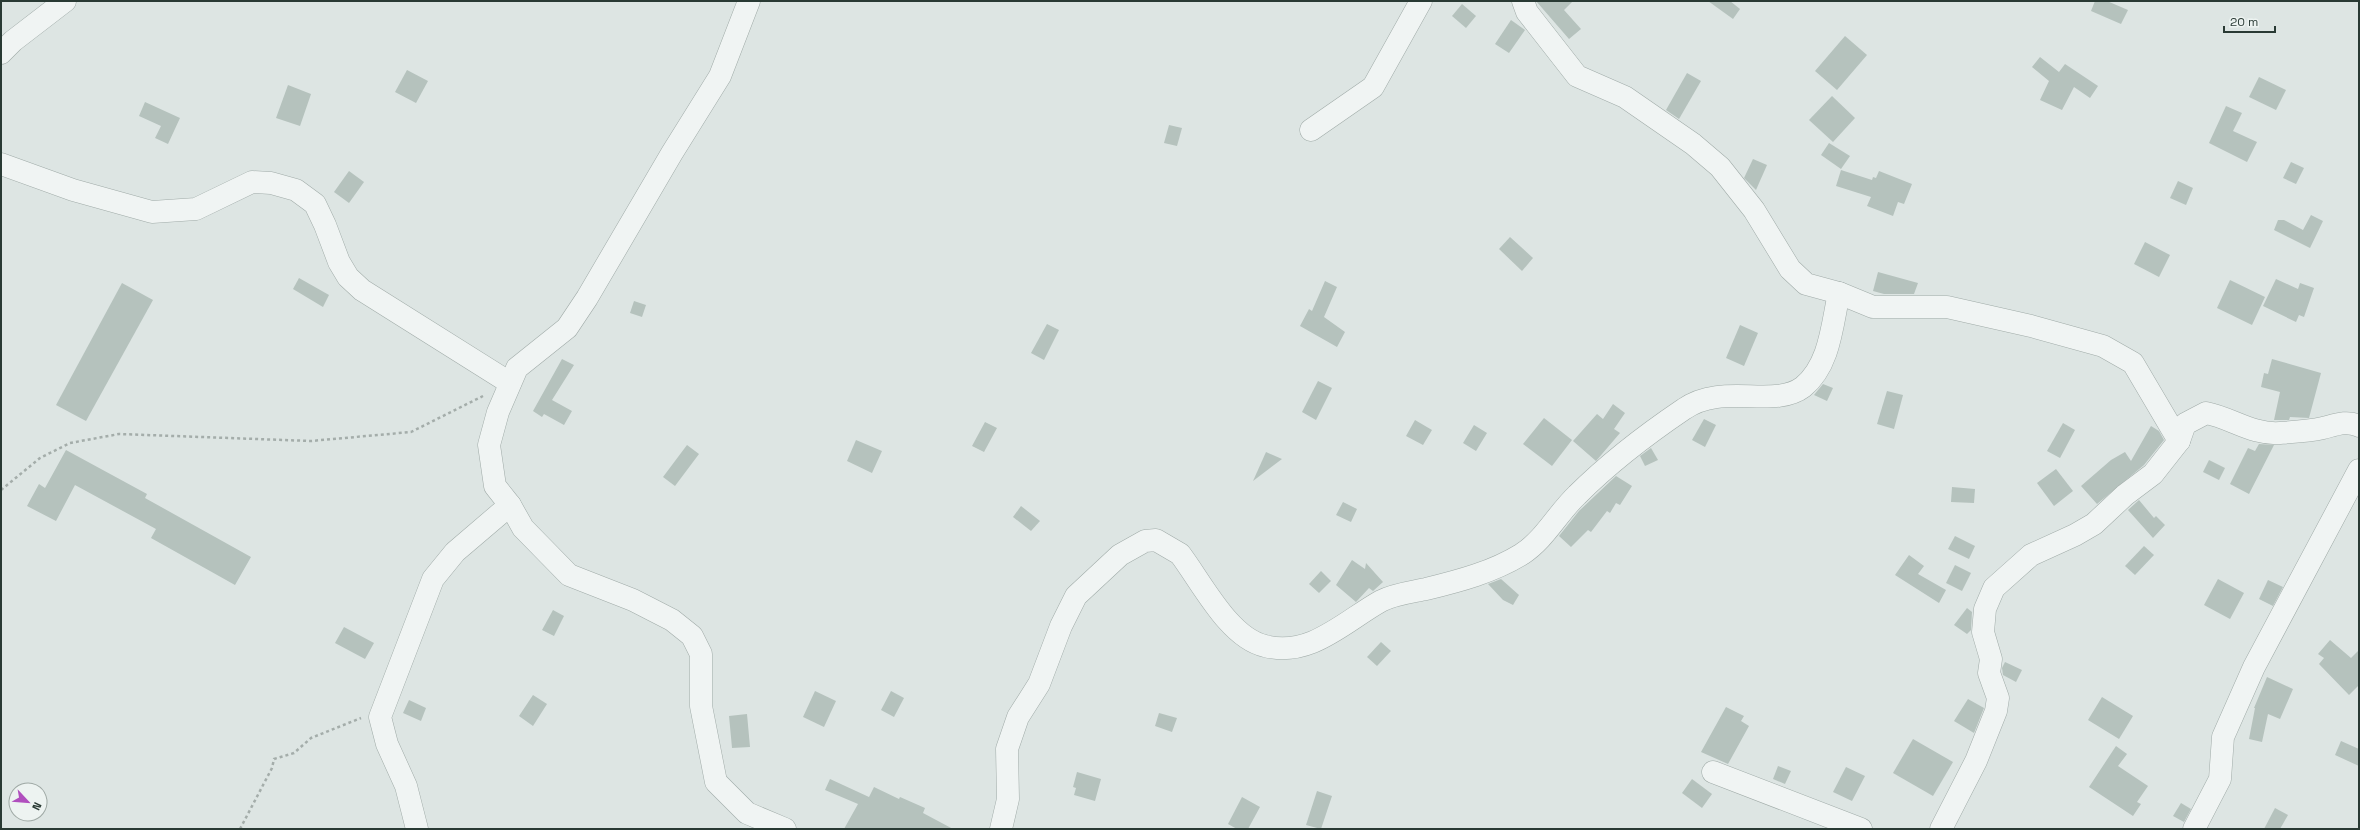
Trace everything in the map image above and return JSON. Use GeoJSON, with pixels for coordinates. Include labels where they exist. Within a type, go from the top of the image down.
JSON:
{"type":"FeatureCollection","features":[{"type":"Feature","properties":{"kind":"street"},"geometry":{"type":"LineString","coordinates":[[1,53],[13,41],[65,1]]}},
{"type":"Feature","properties":{"kind":"street"},"geometry":{"type":"LineString","coordinates":[[749,1],[720,76],[672,153],[587,298],[567,328],[517,368],[498,412],[490,445],[496,486],[510,505],[523,528],[569,575],[633,600],[672,620],[692,636],[701,654],[701,706],[716,782],[747,813],[785,829]]}},
{"type":"Feature","properties":{"kind":"street"},"geometry":{"type":"LineString","coordinates":[[1311,130],[1373,87],[1421,1]]}},
{"type":"Feature","properties":{"kind":"street"},"geometry":{"type":"LineString","coordinates":[[1523,1],[1527,12],[1577,76],[1626,97],[1720,166],[1754,210],[1790,269],[1806,284],[1839,293],[1873,307],[1947,307],[2031,326],[2103,346],[2133,363],[2138,369],[2179,441]]}},
{"type":"Feature","properties":{"kind":"street"},"geometry":{"type":"LineString","coordinates":[[1,164],[73,190],[152,212],[196,209],[252,182],[271,183],[296,190],[315,204],[325,225],[339,262],[348,277],[362,290],[510,383]]}},
{"type":"Feature","properties":{"kind":"street"},"geometry":{"type":"LineString","coordinates":[[1001,829],[1008,799],[1007,749],[1018,716],[1039,684],[1061,626],[1076,596],[1120,555],[1145,541],[1156,540],[1172,547],[1180,554],[1239,634],[1264,646],[1277,648],[1303,645],[1334,633],[1382,600],[1496,569],[1524,553],[1544,535],[1561,511],[1578,493],[1633,447],[1686,407],[1703,400],[1719,396],[1789,395],[1803,386],[1818,371],[1826,354],[1839,293]]}},
{"type":"Feature","properties":{"kind":"street"},"geometry":{"type":"LineString","coordinates":[[1941,829],[1976,760],[1996,711],[1998,698],[1990,673],[1991,659],[1983,632],[1985,609],[1994,588],[2031,555],[2076,535],[2094,524],[2125,495],[2153,474],[2179,441],[2185,424],[2206,413],[2258,432],[2279,433],[2323,428],[2335,424],[2354,424],[2359,426]]}},
{"type":"Feature","properties":{"kind":"street"},"geometry":{"type":"LineString","coordinates":[[2194,829],[2220,779],[2223,737],[2254,668],[2359,470]]}},
{"type":"Feature","properties":{"kind":"street"},"geometry":{"type":"LineString","coordinates":[[417,829],[406,786],[383,732],[380,717],[382,710],[398,676],[433,579],[455,552],[510,505]]}},
{"type":"Feature","properties":{"kind":"street"},"geometry":{"type":"LineString","coordinates":[[1712,772],[1861,829]]}},
{"type":"Feature","properties":{"kind":"path"},"geometry":{"type":"LineString","coordinates":[[1,490],[40,458],[70,443],[119,434],[311,441],[411,432],[510,383]]}},
{"type":"Feature","properties":{"kind":"path"},"geometry":{"type":"LineString","coordinates":[[240,829],[272,768],[274,759],[294,753],[311,738],[382,710]]}},
{"type":"Feature","properties":{"kind":"building"},"geometry":{"type":"Polygon","coordinates":[[[1536,1],[1573,1],[1564,10],[1581,29],[1569,39],[1536,1]]]}},
{"type":"Feature","properties":{"kind":"building"},"geometry":{"type":"Polygon","coordinates":[[[1708,1],[1730,1],[1740,9],[1733,19],[1708,1]]]}},
{"type":"Feature","properties":{"kind":"building"},"geometry":{"type":"Polygon","coordinates":[[[2095,1],[2107,1],[2128,10],[2121,24],[2091,11],[2095,1]]]}},
{"type":"Feature","properties":{"kind":"building"},"geometry":{"type":"Polygon","coordinates":[[[1462,4],[1476,16],[1466,28],[1452,16],[1462,4]]]}},
{"type":"Feature","properties":{"kind":"building"},"geometry":{"type":"Polygon","coordinates":[[[1511,20],[1525,30],[1509,53],[1495,44],[1511,20]]]}},
{"type":"Feature","properties":{"kind":"building"},"geometry":{"type":"Polygon","coordinates":[[[1845,36],[1867,55],[1837,90],[1815,71],[1845,36]]]}},
{"type":"Feature","properties":{"kind":"building"},"geometry":{"type":"Polygon","coordinates":[[[2040,57],[2059,72],[2065,64],[2098,86],[2090,98],[2074,87],[2062,110],[2040,100],[2049,81],[2032,67],[2040,57]]]}},
{"type":"Feature","properties":{"kind":"building"},"geometry":{"type":"Polygon","coordinates":[[[407,70],[428,81],[416,103],[395,92],[407,70]]]}},
{"type":"Feature","properties":{"kind":"building"},"geometry":{"type":"Polygon","coordinates":[[[1687,73],[1701,81],[1679,119],[1666,110],[1687,73]]]}},
{"type":"Feature","properties":{"kind":"building"},"geometry":{"type":"Polygon","coordinates":[[[2259,77],[2286,90],[2276,110],[2249,97],[2259,77]]]}},
{"type":"Feature","properties":{"kind":"building"},"geometry":{"type":"Polygon","coordinates":[[[288,85],[311,94],[300,126],[276,118],[288,85]]]}},
{"type":"Feature","properties":{"kind":"building"},"geometry":{"type":"Polygon","coordinates":[[[1832,96],[1855,118],[1833,142],[1809,120],[1832,96]]]}},
{"type":"Feature","properties":{"kind":"building"},"geometry":{"type":"Polygon","coordinates":[[[145,102],[180,118],[168,144],[155,138],[161,126],[139,116],[145,102]]]}},
{"type":"Feature","properties":{"kind":"building"},"geometry":{"type":"Polygon","coordinates":[[[2226,106],[2242,113],[2233,131],[2257,142],[2247,162],[2209,143],[2226,106]]]}},
{"type":"Feature","properties":{"kind":"building"},"geometry":{"type":"Polygon","coordinates":[[[1169,125],[1182,128],[1177,146],[1164,143],[1169,125]]]}},
{"type":"Feature","properties":{"kind":"building"},"geometry":{"type":"Polygon","coordinates":[[[1829,143],[1850,156],[1841,169],[1821,155],[1829,143]]]}},
{"type":"Feature","properties":{"kind":"building"},"geometry":{"type":"Polygon","coordinates":[[[1753,159],[1767,165],[1756,190],[1744,178],[1753,159]]]}},
{"type":"Feature","properties":{"kind":"building"},"geometry":{"type":"Polygon","coordinates":[[[2291,162],[2304,168],[2296,184],[2283,178],[2291,162]]]}},
{"type":"Feature","properties":{"kind":"building"},"geometry":{"type":"Polygon","coordinates":[[[1841,170],[1872,180],[1873,177],[1876,178],[1879,171],[1912,184],[1904,204],[1898,202],[1893,216],[1867,206],[1871,197],[1836,186],[1841,170]]]}},
{"type":"Feature","properties":{"kind":"building"},"geometry":{"type":"Polygon","coordinates":[[[349,171],[364,182],[349,203],[334,192],[349,171]]]}},
{"type":"Feature","properties":{"kind":"building"},"geometry":{"type":"Polygon","coordinates":[[[2178,181],[2193,188],[2186,205],[2170,198],[2178,181]]]}},
{"type":"Feature","properties":{"kind":"building"},"geometry":{"type":"Polygon","coordinates":[[[2311,215],[2323,221],[2310,248],[2274,230],[2278,220],[2284,220],[2303,230],[2311,215]]]}},
{"type":"Feature","properties":{"kind":"building"},"geometry":{"type":"Polygon","coordinates":[[[1510,237],[1533,258],[1522,271],[1499,249],[1510,237]]]}},
{"type":"Feature","properties":{"kind":"building"},"geometry":{"type":"Polygon","coordinates":[[[2145,242],[2170,255],[2159,277],[2134,264],[2145,242]]]}},
{"type":"Feature","properties":{"kind":"building"},"geometry":{"type":"Polygon","coordinates":[[[1878,272],[1918,283],[1914,294],[1884,294],[1873,291],[1878,272]]]}},
{"type":"Feature","properties":{"kind":"building"},"geometry":{"type":"Polygon","coordinates":[[[299,278],[329,295],[323,307],[293,289],[299,278]]]}},
{"type":"Feature","properties":{"kind":"building"},"geometry":{"type":"Polygon","coordinates":[[[2276,279],[2298,289],[2300,283],[2314,288],[2304,317],[2299,315],[2296,322],[2263,306],[2276,279]]]}},
{"type":"Feature","properties":{"kind":"building"},"geometry":{"type":"Polygon","coordinates":[[[2230,280],[2265,297],[2252,325],[2217,308],[2230,280]]]}},
{"type":"Feature","properties":{"kind":"building"},"geometry":{"type":"Polygon","coordinates":[[[1325,281],[1337,287],[1324,317],[1345,332],[1337,347],[1300,326],[1309,309],[1312,311],[1325,281]]]}},
{"type":"Feature","properties":{"kind":"building"},"geometry":{"type":"Polygon","coordinates":[[[122,283],[153,300],[86,421],[56,405],[122,283]]]}},
{"type":"Feature","properties":{"kind":"building"},"geometry":{"type":"Polygon","coordinates":[[[634,301],[646,305],[642,317],[630,313],[634,301]]]}},
{"type":"Feature","properties":{"kind":"building"},"geometry":{"type":"Polygon","coordinates":[[[1047,324],[1059,330],[1044,360],[1031,353],[1047,324]]]}},
{"type":"Feature","properties":{"kind":"building"},"geometry":{"type":"Polygon","coordinates":[[[1740,325],[1758,333],[1744,366],[1726,358],[1740,325]]]}},
{"type":"Feature","properties":{"kind":"building"},"geometry":{"type":"Polygon","coordinates":[[[562,359],[574,365],[552,400],[572,411],[564,425],[544,414],[542,417],[533,411],[562,359]]]}},
{"type":"Feature","properties":{"kind":"building"},"geometry":{"type":"Polygon","coordinates":[[[2272,359],[2321,373],[2309,418],[2290,417],[2289,420],[2274,420],[2280,392],[2261,387],[2264,373],[2268,374],[2272,359]]]}},
{"type":"Feature","properties":{"kind":"building"},"geometry":{"type":"Polygon","coordinates":[[[1318,381],[1332,388],[1316,420],[1302,412],[1318,381]]]}},
{"type":"Feature","properties":{"kind":"building"},"geometry":{"type":"Polygon","coordinates":[[[1823,384],[1833,388],[1827,401],[1814,395],[1823,384]]]}},
{"type":"Feature","properties":{"kind":"building"},"geometry":{"type":"Polygon","coordinates":[[[1887,391],[1903,395],[1894,429],[1877,424],[1887,391]]]}},
{"type":"Feature","properties":{"kind":"building"},"geometry":{"type":"Polygon","coordinates":[[[1613,404],[1625,413],[1614,429],[1620,433],[1596,461],[1573,441],[1597,414],[1603,419],[1613,404]]]}},
{"type":"Feature","properties":{"kind":"building"},"geometry":{"type":"Polygon","coordinates":[[[1544,418],[1572,440],[1552,466],[1523,444],[1544,418]]]}},
{"type":"Feature","properties":{"kind":"building"},"geometry":{"type":"Polygon","coordinates":[[[1704,419],[1716,425],[1705,447],[1692,440],[1704,419]]]}},
{"type":"Feature","properties":{"kind":"building"},"geometry":{"type":"Polygon","coordinates":[[[1415,420],[1432,430],[1423,445],[1406,436],[1415,420]]]}},
{"type":"Feature","properties":{"kind":"building"},"geometry":{"type":"Polygon","coordinates":[[[985,422],[997,428],[984,452],[972,446],[985,422]]]}},
{"type":"Feature","properties":{"kind":"building"},"geometry":{"type":"Polygon","coordinates":[[[2063,423],[2075,430],[2060,458],[2047,451],[2063,423]]]}},
{"type":"Feature","properties":{"kind":"building"},"geometry":{"type":"Polygon","coordinates":[[[1474,425],[1487,433],[1476,451],[1463,443],[1474,425]]]}},
{"type":"Feature","properties":{"kind":"building"},"geometry":{"type":"Polygon","coordinates":[[[2151,426],[2159,431],[2164,440],[2144,465],[2097,504],[2081,486],[2111,460],[2125,452],[2131,461],[2151,426]]]}},
{"type":"Feature","properties":{"kind":"building"},"geometry":{"type":"Polygon","coordinates":[[[856,440],[882,451],[872,473],[847,461],[856,440]]]}},
{"type":"Feature","properties":{"kind":"building"},"geometry":{"type":"Polygon","coordinates":[[[2259,444],[2274,445],[2249,494],[2230,484],[2248,448],[2255,451],[2259,444]]]}},
{"type":"Feature","properties":{"kind":"building"},"geometry":{"type":"Polygon","coordinates":[[[687,445],[699,454],[675,486],[663,477],[687,445]]]}},
{"type":"Feature","properties":{"kind":"building"},"geometry":{"type":"Polygon","coordinates":[[[1651,448],[1658,460],[1645,466],[1640,456],[1651,448]]]}},
{"type":"Feature","properties":{"kind":"building"},"geometry":{"type":"Polygon","coordinates":[[[66,450],[147,494],[145,498],[251,557],[235,585],[151,538],[156,529],[75,485],[56,521],[27,506],[39,484],[45,488],[66,450]]]}},
{"type":"Feature","properties":{"kind":"building"},"geometry":{"type":"Polygon","coordinates":[[[1266,452],[1282,459],[1253,481],[1266,452]]]}},
{"type":"Feature","properties":{"kind":"building"},"geometry":{"type":"Polygon","coordinates":[[[2209,460],[2225,468],[2219,480],[2203,472],[2209,460]]]}},
{"type":"Feature","properties":{"kind":"building"},"geometry":{"type":"Polygon","coordinates":[[[2056,469],[2073,491],[2054,506],[2037,483],[2056,469]]]}},
{"type":"Feature","properties":{"kind":"building"},"geometry":{"type":"Polygon","coordinates":[[[1616,476],[1632,486],[1620,505],[1616,503],[1610,513],[1607,511],[1591,532],[1588,530],[1571,547],[1559,536],[1579,511],[1616,476]]]}},
{"type":"Feature","properties":{"kind":"building"},"geometry":{"type":"Polygon","coordinates":[[[1952,487],[1975,489],[1974,503],[1951,502],[1952,487]]]}},
{"type":"Feature","properties":{"kind":"building"},"geometry":{"type":"Polygon","coordinates":[[[2139,500],[2154,518],[2156,516],[2165,525],[2153,538],[2128,510],[2139,500]]]}},
{"type":"Feature","properties":{"kind":"building"},"geometry":{"type":"Polygon","coordinates":[[[1343,502],[1357,509],[1351,522],[1336,515],[1343,502]]]}},
{"type":"Feature","properties":{"kind":"building"},"geometry":{"type":"Polygon","coordinates":[[[1021,506],[1040,521],[1031,531],[1013,517],[1021,506]]]}},
{"type":"Feature","properties":{"kind":"building"},"geometry":{"type":"Polygon","coordinates":[[[1955,536],[1975,546],[1969,559],[1948,549],[1955,536]]]}},
{"type":"Feature","properties":{"kind":"building"},"geometry":{"type":"Polygon","coordinates":[[[2144,546],[2154,555],[2135,575],[2125,566],[2144,546]]]}},
{"type":"Feature","properties":{"kind":"building"},"geometry":{"type":"Polygon","coordinates":[[[1909,555],[1924,566],[1918,574],[1946,590],[1939,603],[1895,575],[1909,555]]]}},
{"type":"Feature","properties":{"kind":"building"},"geometry":{"type":"Polygon","coordinates":[[[1352,560],[1365,569],[1366,563],[1383,582],[1373,591],[1369,588],[1356,602],[1336,585],[1352,560]]]}},
{"type":"Feature","properties":{"kind":"building"},"geometry":{"type":"Polygon","coordinates":[[[1955,565],[1971,573],[1962,591],[1946,583],[1955,565]]]}},
{"type":"Feature","properties":{"kind":"building"},"geometry":{"type":"Polygon","coordinates":[[[1321,571],[1331,581],[1319,593],[1309,584],[1321,571]]]}},
{"type":"Feature","properties":{"kind":"building"},"geometry":{"type":"Polygon","coordinates":[[[1501,579],[1519,595],[1513,605],[1503,600],[1488,584],[1501,579]]]}},
{"type":"Feature","properties":{"kind":"building"},"geometry":{"type":"Polygon","coordinates":[[[2218,579],[2244,593],[2230,619],[2204,605],[2218,579]]]}},
{"type":"Feature","properties":{"kind":"building"},"geometry":{"type":"Polygon","coordinates":[[[2268,580],[2283,587],[2273,606],[2259,599],[2268,580]]]}},
{"type":"Feature","properties":{"kind":"building"},"geometry":{"type":"Polygon","coordinates":[[[1967,608],[1972,612],[1971,630],[1967,634],[1954,625],[1967,608]]]}},
{"type":"Feature","properties":{"kind":"building"},"geometry":{"type":"Polygon","coordinates":[[[553,610],[564,616],[554,636],[542,630],[553,610]]]}},
{"type":"Feature","properties":{"kind":"building"},"geometry":{"type":"Polygon","coordinates":[[[344,627],[374,643],[365,659],[335,643],[344,627]]]}},
{"type":"Feature","properties":{"kind":"building"},"geometry":{"type":"Polygon","coordinates":[[[2330,640],[2351,658],[2359,650],[2359,685],[2349,695],[2319,664],[2324,658],[2318,654],[2330,640]]]}},
{"type":"Feature","properties":{"kind":"building"},"geometry":{"type":"Polygon","coordinates":[[[1381,642],[1391,651],[1377,666],[1367,657],[1381,642]]]}},
{"type":"Feature","properties":{"kind":"building"},"geometry":{"type":"Polygon","coordinates":[[[2005,662],[2022,670],[2016,682],[2003,675],[2002,668],[2005,662]]]}},
{"type":"Feature","properties":{"kind":"building"},"geometry":{"type":"Polygon","coordinates":[[[2267,677],[2293,689],[2280,719],[2268,714],[2262,742],[2249,739],[2254,708],[2267,677]]]}},
{"type":"Feature","properties":{"kind":"building"},"geometry":{"type":"Polygon","coordinates":[[[815,691],[836,701],[824,727],[803,717],[815,691]]]}},
{"type":"Feature","properties":{"kind":"building"},"geometry":{"type":"Polygon","coordinates":[[[891,691],[904,698],[894,717],[881,710],[891,691]]]}},
{"type":"Feature","properties":{"kind":"building"},"geometry":{"type":"Polygon","coordinates":[[[533,695],[547,704],[533,726],[519,716],[533,695]]]}},
{"type":"Feature","properties":{"kind":"building"},"geometry":{"type":"Polygon","coordinates":[[[2102,697],[2133,716],[2119,739],[2088,720],[2102,697]]]}},
{"type":"Feature","properties":{"kind":"building"},"geometry":{"type":"Polygon","coordinates":[[[1968,699],[1984,708],[1974,733],[1954,721],[1968,699]]]}},
{"type":"Feature","properties":{"kind":"building"},"geometry":{"type":"Polygon","coordinates":[[[409,700],[426,708],[421,721],[403,713],[409,700]]]}},
{"type":"Feature","properties":{"kind":"building"},"geometry":{"type":"Polygon","coordinates":[[[1726,707],[1744,716],[1741,721],[1749,726],[1728,764],[1701,752],[1726,707]]]}},
{"type":"Feature","properties":{"kind":"building"},"geometry":{"type":"Polygon","coordinates":[[[1159,713],[1177,718],[1172,732],[1155,726],[1159,713]]]}},
{"type":"Feature","properties":{"kind":"building"},"geometry":{"type":"Polygon","coordinates":[[[747,714],[750,747],[732,748],[729,716],[747,714]]]}},
{"type":"Feature","properties":{"kind":"building"},"geometry":{"type":"Polygon","coordinates":[[[1913,739],[1953,762],[1933,796],[1893,773],[1913,739]]]}},
{"type":"Feature","properties":{"kind":"building"},"geometry":{"type":"Polygon","coordinates":[[[2341,741],[2359,749],[2359,766],[2335,755],[2341,741]]]}},
{"type":"Feature","properties":{"kind":"building"},"geometry":{"type":"Polygon","coordinates":[[[2116,746],[2127,754],[2118,766],[2148,786],[2137,802],[2141,804],[2133,816],[2089,787],[2116,746]]]}},
{"type":"Feature","properties":{"kind":"building"},"geometry":{"type":"Polygon","coordinates":[[[1778,766],[1791,771],[1785,784],[1773,779],[1778,766]]]}},
{"type":"Feature","properties":{"kind":"building"},"geometry":{"type":"Polygon","coordinates":[[[1846,767],[1865,776],[1852,801],[1833,792],[1846,767]]]}},
{"type":"Feature","properties":{"kind":"building"},"geometry":{"type":"Polygon","coordinates":[[[1077,772],[1101,779],[1095,801],[1074,795],[1076,788],[1073,787],[1077,772]]]}},
{"type":"Feature","properties":{"kind":"building"},"geometry":{"type":"Polygon","coordinates":[[[830,779],[869,797],[874,787],[899,799],[900,797],[925,808],[923,813],[953,829],[844,829],[858,804],[825,790],[830,779]]]}},
{"type":"Feature","properties":{"kind":"building"},"geometry":{"type":"Polygon","coordinates":[[[1692,779],[1712,794],[1702,808],[1682,793],[1692,779]]]}},
{"type":"Feature","properties":{"kind":"building"},"geometry":{"type":"Polygon","coordinates":[[[1317,791],[1332,796],[1321,829],[1306,825],[1317,791]]]}},
{"type":"Feature","properties":{"kind":"building"},"geometry":{"type":"Polygon","coordinates":[[[1242,797],[1260,807],[1248,829],[1237,829],[1228,824],[1242,797]]]}},
{"type":"Feature","properties":{"kind":"building"},"geometry":{"type":"Polygon","coordinates":[[[2181,803],[2191,809],[2184,822],[2173,816],[2181,803]]]}},
{"type":"Feature","properties":{"kind":"building"},"geometry":{"type":"Polygon","coordinates":[[[2275,808],[2288,815],[2280,829],[2264,829],[2275,808]]]}}]}
